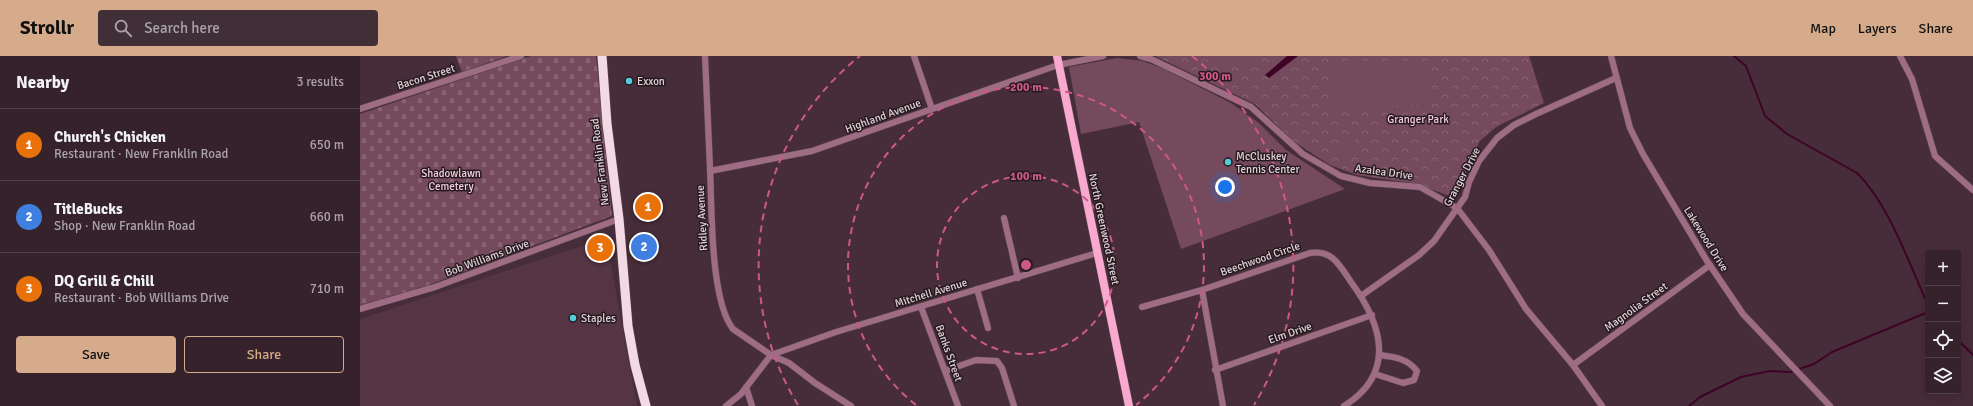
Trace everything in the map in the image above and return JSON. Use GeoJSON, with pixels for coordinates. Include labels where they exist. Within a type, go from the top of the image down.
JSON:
{"type":"FeatureCollection","features":[{"type":"Feature","properties":{"kind":"highway","name":"New Franklin Road"},"geometry":{"type":"LineString","coordinates":[[602,56],[607,124],[619,219],[628,326],[635,365],[646,406]]}},
{"type":"Feature","properties":{"kind":"main road","name":"North Greenwood Street"},"geometry":{"type":"LineString","coordinates":[[1057,56],[1129,406]]}},
{"type":"Feature","properties":{"kind":"street","name":"Bacon Street"},"geometry":{"type":"LineString","coordinates":[[360,109],[521,56]]}},
{"type":"Feature","properties":{"kind":"street","name":"Ridley Avenue"},"geometry":{"type":"LineString","coordinates":[[705,56],[710,204],[720,299],[724,313],[733,329],[771,355],[789,363],[815,383],[851,406]]}},
{"type":"Feature","properties":{"kind":"street"},"geometry":{"type":"LineString","coordinates":[[914,56],[932,109]]}},
{"type":"Feature","properties":{"kind":"street"},"geometry":{"type":"LineString","coordinates":[[1058,65],[1103,56]]}},
{"type":"Feature","properties":{"kind":"street","name":"Azalea Drive"},"geometry":{"type":"LineString","coordinates":[[1140,56],[1151,59],[1251,107],[1303,154],[1341,176],[1370,183],[1420,187],[1457,208],[1489,250],[1526,309],[1573,365],[1602,406]]}},
{"type":"Feature","properties":{"kind":"street","name":"Lakewood Drive"},"geometry":{"type":"LineString","coordinates":[[1611,56],[1630,128],[1643,154],[1710,265],[1743,314],[1830,406]]}},
{"type":"Feature","properties":{"kind":"street"},"geometry":{"type":"LineString","coordinates":[[1900,56],[1912,79],[1935,156],[1973,190]]}},
{"type":"Feature","properties":{"kind":"street","name":"Highland Avenue"},"geometry":{"type":"LineString","coordinates":[[710,171],[812,151],[1058,65]]}},
{"type":"Feature","properties":{"kind":"street","name":"Granger Drive"},"geometry":{"type":"LineString","coordinates":[[1362,296],[1418,255],[1434,241],[1465,197],[1469,182],[1479,161],[1497,138],[1514,125],[1616,78]]}},
{"type":"Feature","properties":{"kind":"street"},"geometry":{"type":"LineString","coordinates":[[1004,218],[1018,278]]}},
{"type":"Feature","properties":{"kind":"street","name":"Bob Williams Drive"},"geometry":{"type":"LineString","coordinates":[[360,309],[435,287],[619,219]]}},
{"type":"Feature","properties":{"kind":"street","name":"Beechwood Circle"},"geometry":{"type":"LineString","coordinates":[[1142,307],[1202,290],[1306,254],[1318,252],[1326,254],[1337,260],[1362,296],[1378,331],[1379,355],[1375,374],[1362,391],[1344,406]]}},
{"type":"Feature","properties":{"kind":"street","name":"Mitchell Avenue"},"geometry":{"type":"LineString","coordinates":[[771,355],[801,343],[1097,253]]}},
{"type":"Feature","properties":{"kind":"street","name":"Magnolia Street"},"geometry":{"type":"LineString","coordinates":[[1573,365],[1710,265]]}},
{"type":"Feature","properties":{"kind":"street"},"geometry":{"type":"LineString","coordinates":[[977,289],[988,328]]}},
{"type":"Feature","properties":{"kind":"street"},"geometry":{"type":"LineString","coordinates":[[1202,290],[1215,370],[1223,406]]}},
{"type":"Feature","properties":{"kind":"street","name":"Banks Street"},"geometry":{"type":"LineString","coordinates":[[921,307],[958,406]]}},
{"type":"Feature","properties":{"kind":"street","name":"Elm Drive"},"geometry":{"type":"LineString","coordinates":[[1215,370],[1372,315]]}},
{"type":"Feature","properties":{"kind":"street"},"geometry":{"type":"LineString","coordinates":[[726,406],[738,398],[771,355]]}},
{"type":"Feature","properties":{"kind":"street"},"geometry":{"type":"LineString","coordinates":[[1375,374],[1403,383],[1414,380],[1417,371],[1411,363],[1398,358],[1379,355]]}},
{"type":"Feature","properties":{"kind":"street"},"geometry":{"type":"LineString","coordinates":[[945,371],[976,360],[997,362],[1002,368],[1014,406]]}},
{"type":"Feature","properties":{"kind":"street"},"geometry":{"type":"LineString","coordinates":[[746,387],[752,406]]}},
{"type":"Feature","properties":{"kind":"shaded area"},"geometry":{"type":"Polygon","coordinates":[[[1287,56],[1298,56],[1269,78],[1265,75],[1287,56]]]}},
{"type":"Feature","properties":{"kind":"shaded area"},"geometry":{"type":"Polygon","coordinates":[[[606,238],[637,406],[360,406],[360,319],[606,238]]]}},
{"type":"Feature","properties":{"kind":"green space"},"geometry":{"type":"Polygon","coordinates":[[[456,56],[507,56],[462,72],[456,56]]]}},
{"type":"Feature","properties":{"kind":"green space","name":"Shadowlawn Cemetery"},"geometry":{"type":"Polygon","coordinates":[[[531,56],[596,56],[612,216],[426,286],[360,305],[360,114],[531,56]]]}},
{"type":"Feature","properties":{"kind":"green space","name":"Granger Park"},"geometry":{"type":"Polygon","coordinates":[[[1155,56],[1529,56],[1544,103],[1496,127],[1479,142],[1455,198],[1417,184],[1357,175],[1330,165],[1293,141],[1255,104],[1155,56]]]}},
{"type":"Feature","properties":{"kind":"green space"},"geometry":{"type":"Polygon","coordinates":[[[1194,56],[1268,56],[1250,62],[1231,63],[1213,61],[1194,56]]]}},
{"type":"Feature","properties":{"kind":"green space","name":"McCluskey Tennis Center"},"geometry":{"type":"Polygon","coordinates":[[[1117,58],[1143,61],[1162,68],[1231,103],[1259,123],[1286,150],[1345,189],[1181,249],[1139,122],[1081,134],[1069,67],[1117,58]]]}},
{"type":"Feature","properties":{"kind":"green space"},"geometry":{"type":"Polygon","coordinates":[[[1330,61],[1430,61],[1431,105],[1331,107],[1330,61]]]}},
{"type":"Feature","properties":{"kind":"green space"},"geometry":{"type":"Polygon","coordinates":[[[1343,137],[1355,137],[1355,157],[1342,157],[1343,137]]]}},
{"type":"Feature","properties":{"kind":"waterway"},"geometry":{"type":"LineString","coordinates":[[1734,56],[1746,66],[1765,116],[1787,134],[1857,173],[1868,186],[1889,218],[1925,298]]}},
{"type":"Feature","properties":{"kind":"waterway"},"geometry":{"type":"LineString","coordinates":[[1689,406],[1700,397],[1741,377],[1770,371],[1790,372],[1814,364],[1832,352],[1925,313]]}},
{"type":"Feature","properties":{"kind":"waterway"},"geometry":{"type":"LineString","coordinates":[[1961,343],[1973,355]]}},
{"type":"Feature","properties":{"kind":"place","name":"Exxon"},"geometry":{"type":"Point","coordinates":[629,81]}},
{"type":"Feature","properties":{"kind":"place","name":"McCluskey Tennis Center"},"geometry":{"type":"Point","coordinates":[1228,162]}},
{"type":"Feature","properties":{"kind":"place","name":"Church's Chicken"},"geometry":{"type":"Point","coordinates":[648,207]}},
{"type":"Feature","properties":{"kind":"place","name":"TitleBucks"},"geometry":{"type":"Point","coordinates":[644,247]}},
{"type":"Feature","properties":{"kind":"place","name":"DQ Grill & Chill"},"geometry":{"type":"Point","coordinates":[600,248]}},
{"type":"Feature","properties":{"kind":"place","name":"Staples"},"geometry":{"type":"Point","coordinates":[573,318]}}]}
